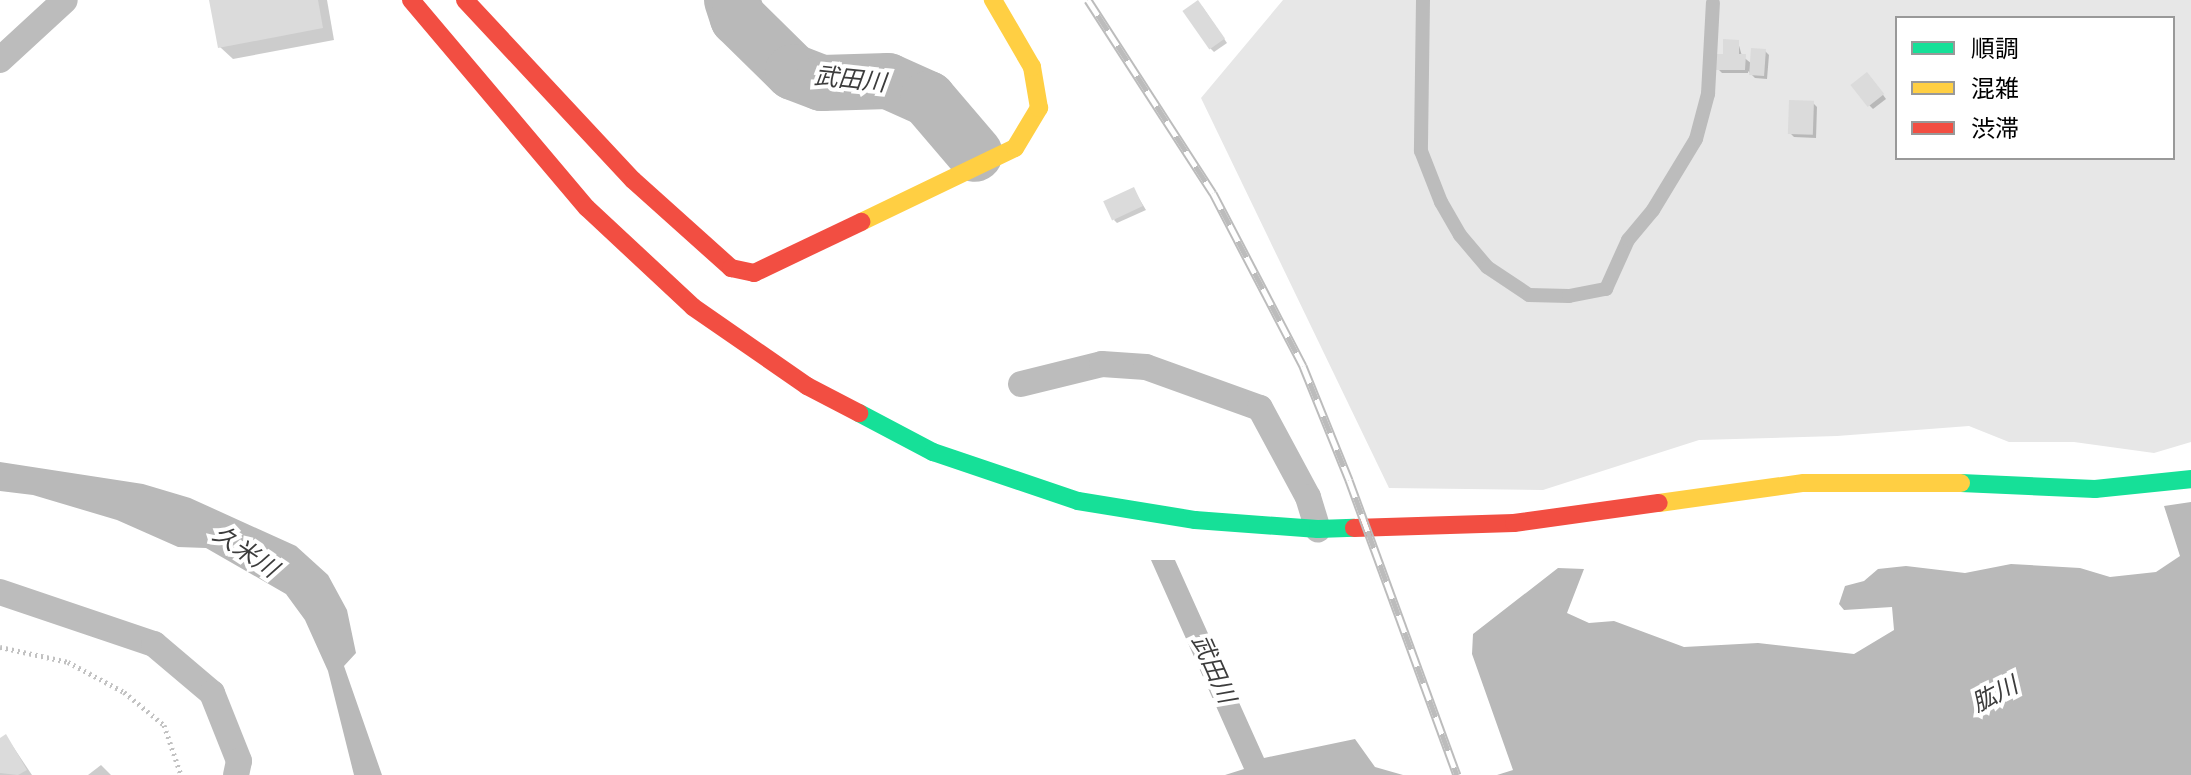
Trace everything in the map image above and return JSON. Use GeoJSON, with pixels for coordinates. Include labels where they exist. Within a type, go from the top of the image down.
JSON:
{"type":"FeatureCollection","features":[{"type":"Feature","properties":{"kind":"street"},"geometry":{"type":"LineString","coordinates":[[0,60],[65,0]]}},
{"type":"Feature","properties":{"kind":"street"},"geometry":{"type":"LineString","coordinates":[[411,0],[587,208],[693,307],[807,386],[933,452],[1078,501],[1195,520],[1318,529],[1514,523],[1804,483],[1913,481],[2095,489],[2191,479]]}},
{"type":"Feature","properties":{"kind":"street"},"geometry":{"type":"LineString","coordinates":[[465,0],[633,180],[731,268],[754,273],[1015,148],[1039,108],[1032,67],[993,0]]}},
{"type":"Feature","properties":{"kind":"street"},"geometry":{"type":"LineString","coordinates":[[1021,384],[1102,364],[1146,367],[1260,408],[1308,497],[1318,529]]}},
{"type":"Feature","properties":{"kind":"street"},"geometry":{"type":"LineString","coordinates":[[0,592],[154,644],[212,693],[239,761],[236,775]]}},
{"type":"Feature","properties":{"kind":"lane"},"geometry":{"type":"LineString","coordinates":[[1423,0],[1421,151],[1441,202],[1460,235],[1487,267],[1529,295],[1569,296],[1606,289],[1628,240],[1653,210],[1696,139],[1708,94],[1713,3]]}},
{"type":"Feature","properties":{"kind":"path"},"geometry":{"type":"LineString","coordinates":[[0,647],[68,662],[124,692],[164,725],[181,775]]}},
{"type":"Feature","properties":{"kind":"shaded area"},"geometry":{"type":"Polygon","coordinates":[[[1283,0],[2191,0],[2191,442],[2154,453],[2074,442],[2009,442],[1969,426],[1837,436],[1699,440],[1543,490],[1389,488],[1201,98],[1283,0]]]}},
{"type":"Feature","properties":{"kind":"water","name":"久米川"},"geometry":{"type":"Polygon","coordinates":[[[0,462],[143,484],[190,498],[296,546],[328,575],[347,610],[356,653],[344,666],[382,775],[354,775],[328,671],[305,620],[286,594],[206,548],[178,547],[117,520],[33,495],[0,491],[0,462]]]}},
{"type":"Feature","properties":{"kind":"water","name":"肱川"},"geometry":{"type":"Polygon","coordinates":[[[2191,502],[2191,775],[1497,775],[1513,770],[1472,654],[1473,634],[1558,568],[1584,569],[1567,613],[1589,623],[1614,621],[1684,647],[1758,643],[1854,654],[1894,630],[1892,607],[1844,610],[1839,604],[1845,586],[1864,581],[1878,569],[1906,566],[1965,573],[2011,564],[2080,568],[2110,577],[2156,572],[2180,556],[2164,506],[2191,502]]]}},
{"type":"Feature","properties":{"kind":"water"},"geometry":{"type":"Polygon","coordinates":[[[1151,560],[1175,560],[1264,758],[1355,739],[1375,767],[1403,775],[1225,775],[1244,769],[1151,560]]]}},
{"type":"Feature","properties":{"kind":"building"},"geometry":{"type":"Polygon","coordinates":[[[209,0],[318,0],[323,28],[218,48],[209,0]]]}},
{"type":"Feature","properties":{"kind":"building"},"geometry":{"type":"Polygon","coordinates":[[[1198,0],[1225,39],[1209,49],[1182,11],[1198,0]]]}},
{"type":"Feature","properties":{"kind":"building"},"geometry":{"type":"Polygon","coordinates":[[[1723,39],[1739,40],[1739,54],[1746,54],[1745,70],[1716,70],[1716,54],[1723,54],[1723,39]]]}},
{"type":"Feature","properties":{"kind":"building"},"geometry":{"type":"Polygon","coordinates":[[[1751,48],[1766,49],[1764,76],[1749,75],[1751,48]]]}},
{"type":"Feature","properties":{"kind":"building"},"geometry":{"type":"Polygon","coordinates":[[[1867,72],[1884,94],[1868,107],[1850,85],[1867,72]]]}},
{"type":"Feature","properties":{"kind":"building"},"geometry":{"type":"Polygon","coordinates":[[[1789,100],[1814,101],[1813,135],[1788,134],[1789,100]]]}},
{"type":"Feature","properties":{"kind":"building"},"geometry":{"type":"Polygon","coordinates":[[[1134,187],[1143,206],[1112,220],[1103,201],[1134,187]]]}},
{"type":"Feature","properties":{"kind":"building"},"geometry":{"type":"Polygon","coordinates":[[[6,734],[27,770],[18,775],[0,773],[0,738],[6,734]]]}},
{"type":"Feature","properties":{"kind":"waterway","name":"武田川"},"geometry":{"type":"LineString","coordinates":[[732,0],[738,18],[793,72],[822,83],[888,81],[928,99],[975,154]]}},
{"type":"Feature","properties":{"kind":"railway"},"geometry":{"type":"LineString","coordinates":[[1088,0],[1213,193],[1303,366],[1349,480],[1457,775]]}},
{"type":"Feature","properties":{"kind":"traffic: fast"},"geometry":{"type":"LineString","coordinates":[[859,413],[933,452],[1078,501],[1195,520],[1318,529],[1354,528]]}},
{"type":"Feature","properties":{"kind":"traffic: fast"},"geometry":{"type":"LineString","coordinates":[[1961,483],[2095,489],[2191,479]]}},
{"type":"Feature","properties":{"kind":"traffic: slow"},"geometry":{"type":"LineString","coordinates":[[861,222],[1015,148],[1039,108],[1032,67],[993,0]]}},
{"type":"Feature","properties":{"kind":"traffic: slow"},"geometry":{"type":"LineString","coordinates":[[1659,503],[1804,483],[1961,483]]}},
{"type":"Feature","properties":{"kind":"traffic: jam"},"geometry":{"type":"LineString","coordinates":[[411,0],[587,208],[693,307],[807,386],[859,413]]}},
{"type":"Feature","properties":{"kind":"traffic: jam"},"geometry":{"type":"LineString","coordinates":[[465,0],[633,180],[731,268],[754,273],[861,222]]}},
{"type":"Feature","properties":{"kind":"traffic: jam"},"geometry":{"type":"LineString","coordinates":[[1354,528],[1514,523],[1659,503]]}}]}
